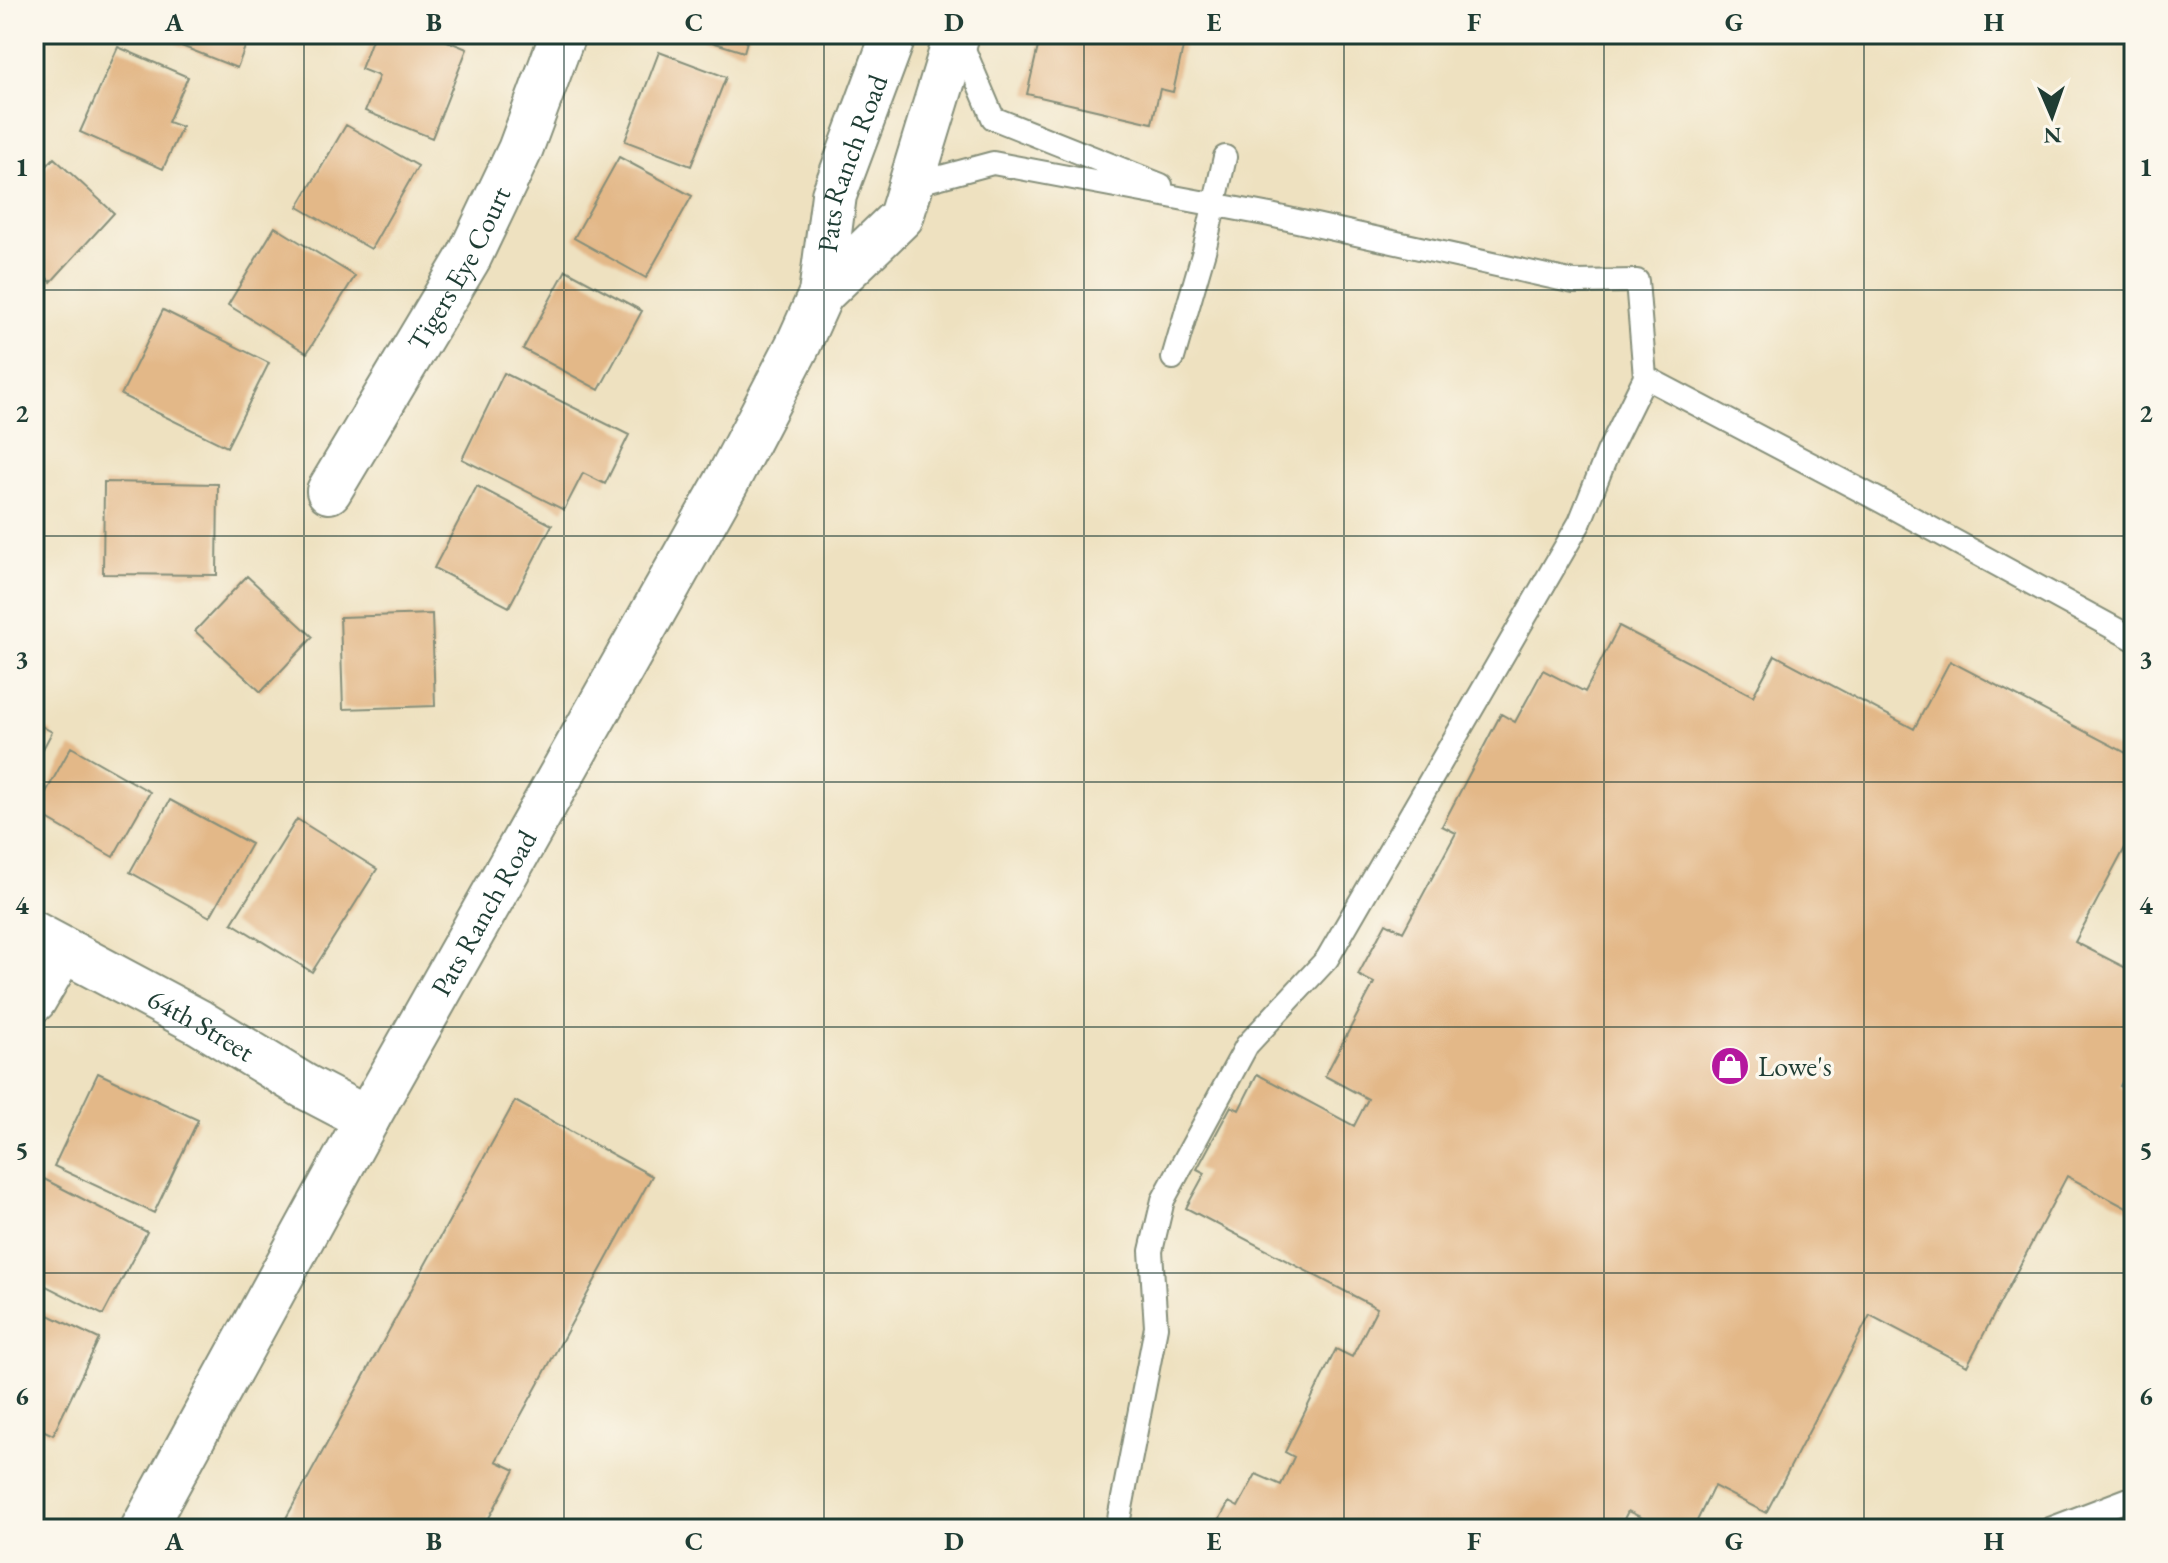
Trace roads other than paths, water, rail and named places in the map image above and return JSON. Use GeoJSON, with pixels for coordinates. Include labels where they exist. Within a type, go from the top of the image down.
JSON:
{"type":"FeatureCollection","features":[{"type":"Feature","properties":{"kind":"street","name":"Tigers Eye Court"},"geometry":{"type":"LineString","coordinates":[[329,491],[469,257],[520,150],[563,34]]}},
{"type":"Feature","properties":{"kind":"street","name":"Pats Ranch Road"},"geometry":{"type":"LineString","coordinates":[[143,1529],[367,1119],[726,483],[821,294],[834,195],[894,34]]}},
{"type":"Feature","properties":{"kind":"street","name":"Pats Ranch Road"},"geometry":{"type":"LineString","coordinates":[[821,294],[901,217],[957,34]]}},
{"type":"Feature","properties":{"kind":"street","name":"64th Street"},"geometry":{"type":"LineString","coordinates":[[49,942],[199,1022],[304,1086],[367,1119]]}},
{"type":"Feature","properties":{"kind":"street"},"geometry":{"type":"LineString","coordinates":[[34,1000],[49,942]]}},
{"type":"Feature","properties":{"kind":"lane"},"geometry":{"type":"LineString","coordinates":[[957,34],[993,118],[1214,206]]}},
{"type":"Feature","properties":{"kind":"lane"},"geometry":{"type":"LineString","coordinates":[[1173,358],[1204,251],[1225,157]]}},
{"type":"Feature","properties":{"kind":"lane"},"geometry":{"type":"LineString","coordinates":[[911,185],[993,163],[1270,215],[1574,282],[1637,281],[1645,377],[1608,452],[1580,522],[1327,959],[1247,1045],[1163,1200],[1151,1251],[1156,1327],[1117,1529]]}},
{"type":"Feature","properties":{"kind":"lane"},"geometry":{"type":"LineString","coordinates":[[1645,377],[2134,639]]}},
{"type":"Feature","properties":{"kind":"lane"},"geometry":{"type":"LineString","coordinates":[[2050,1529],[2131,1494]]}},
{"type":"Feature","properties":{"kind":"lane"},"geometry":{"type":"LineString","coordinates":[[2096,1529],[2131,1494]]}},
{"type":"Feature","properties":{"kind":"place","name":"Lowe's"},"geometry":{"type":"Point","coordinates":[1730,1066]}}]}
